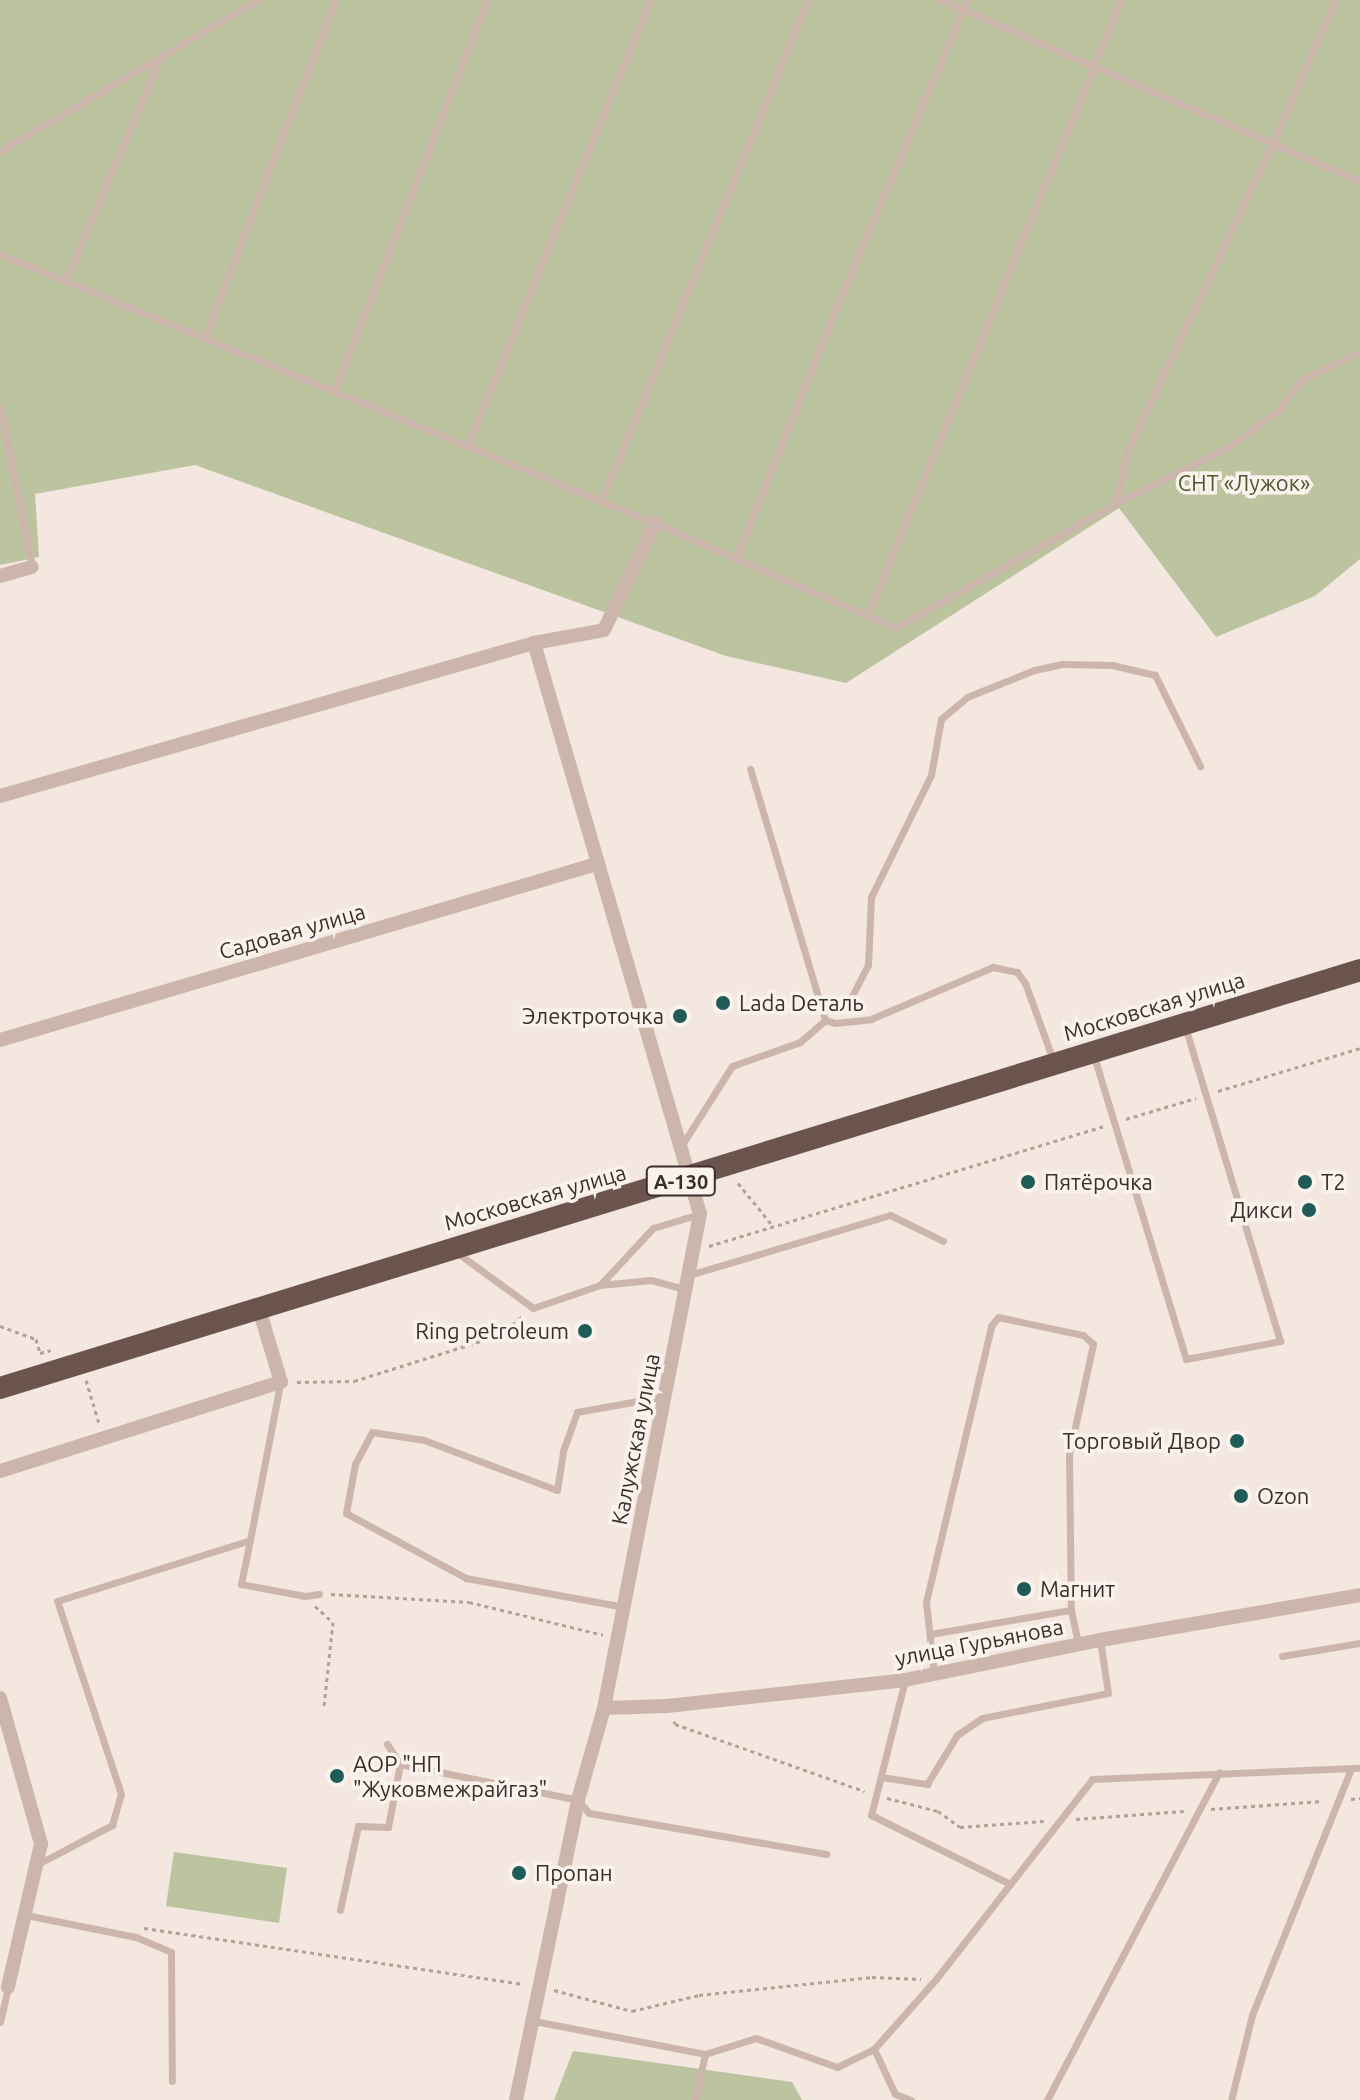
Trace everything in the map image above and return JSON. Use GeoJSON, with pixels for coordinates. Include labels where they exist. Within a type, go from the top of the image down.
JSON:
{"type":"FeatureCollection","features":[{"type":"Feature","properties":{"kind":"highway","name":"Московская улица"},"geometry":{"type":"LineString","coordinates":[[0,1388],[1360,970]]}},
{"type":"Feature","properties":{"kind":"street"},"geometry":{"type":"LineString","coordinates":[[0,796],[534,643],[604,630],[655,523]]}},
{"type":"Feature","properties":{"kind":"street"},"geometry":{"type":"LineString","coordinates":[[0,576],[32,567]]}},
{"type":"Feature","properties":{"kind":"street","name":"Калужская улица"},"geometry":{"type":"LineString","coordinates":[[516,2100],[578,1800],[604,1708],[700,1214],[534,643]]}},
{"type":"Feature","properties":{"kind":"street","name":"Садовая улица"},"geometry":{"type":"LineString","coordinates":[[0,1040],[597,864]]}},
{"type":"Feature","properties":{"kind":"street"},"geometry":{"type":"LineString","coordinates":[[0,1471],[281,1382],[259,1309]]}},
{"type":"Feature","properties":{"kind":"street","name":"улица Гурьянова"},"geometry":{"type":"LineString","coordinates":[[604,1708],[667,1706],[905,1680],[1078,1644],[1360,1595]]}},
{"type":"Feature","properties":{"kind":"street"},"geometry":{"type":"LineString","coordinates":[[0,1698],[6,1739],[41,1844],[8,1987]]}},
{"type":"Feature","properties":{"kind":"lane"},"geometry":{"type":"LineString","coordinates":[[0,151],[257,0]]}},
{"type":"Feature","properties":{"kind":"lane"},"geometry":{"type":"LineString","coordinates":[[204,338],[335,0]]}},
{"type":"Feature","properties":{"kind":"lane"},"geometry":{"type":"LineString","coordinates":[[334,391],[487,0]]}},
{"type":"Feature","properties":{"kind":"lane"},"geometry":{"type":"LineString","coordinates":[[467,446],[650,0]]}},
{"type":"Feature","properties":{"kind":"lane"},"geometry":{"type":"LineString","coordinates":[[601,501],[808,0]]}},
{"type":"Feature","properties":{"kind":"lane"},"geometry":{"type":"LineString","coordinates":[[941,0],[1360,181]]}},
{"type":"Feature","properties":{"kind":"lane"},"geometry":{"type":"LineString","coordinates":[[735,560],[840,298],[967,0]]}},
{"type":"Feature","properties":{"kind":"lane"},"geometry":{"type":"LineString","coordinates":[[867,616],[1121,0]]}},
{"type":"Feature","properties":{"kind":"lane"},"geometry":{"type":"LineString","coordinates":[[1115,504],[1128,449],[1273,142],[1335,0]]}},
{"type":"Feature","properties":{"kind":"lane"},"geometry":{"type":"LineString","coordinates":[[65,281],[161,57]]}},
{"type":"Feature","properties":{"kind":"lane"},"geometry":{"type":"LineString","coordinates":[[0,254],[655,523],[895,628],[1115,504],[1226,448],[1277,412],[1302,380],[1360,352]]}},
{"type":"Feature","properties":{"kind":"lane"},"geometry":{"type":"LineString","coordinates":[[0,408],[32,567]]}},
{"type":"Feature","properties":{"kind":"lane"},"geometry":{"type":"LineString","coordinates":[[821,1007],[851,998],[868,965],[871,897],[931,775],[941,719],[967,697],[1034,670],[1063,664],[1112,665],[1155,675],[1200,766]]}},
{"type":"Feature","properties":{"kind":"lane"},"geometry":{"type":"LineString","coordinates":[[750,769],[825,1020]]}},
{"type":"Feature","properties":{"kind":"lane"},"geometry":{"type":"LineString","coordinates":[[825,1020],[835,1023],[871,1019],[993,967],[1017,972],[1025,983],[1053,1060]]}},
{"type":"Feature","properties":{"kind":"lane"},"geometry":{"type":"LineString","coordinates":[[681,1146],[732,1066],[800,1042],[825,1020]]}},
{"type":"Feature","properties":{"kind":"lane"},"geometry":{"type":"LineString","coordinates":[[1093,1051],[1186,1359],[1280,1341],[1184,1023]]}},
{"type":"Feature","properties":{"kind":"lane"},"geometry":{"type":"LineString","coordinates":[[600,1285],[653,1228],[700,1214]]}},
{"type":"Feature","properties":{"kind":"lane"},"geometry":{"type":"LineString","coordinates":[[451,1248],[533,1308],[600,1285],[651,1280],[688,1282],[890,1215],[943,1241]]}},
{"type":"Feature","properties":{"kind":"lane"},"geometry":{"type":"LineString","coordinates":[[934,1675],[926,1602],[991,1326],[998,1317],[1083,1335],[1093,1344],[1069,1455],[1071,1610],[1078,1644]]}},
{"type":"Feature","properties":{"kind":"lane"},"geometry":{"type":"LineString","coordinates":[[281,1382],[241,1584],[305,1596],[319,1594]]}},
{"type":"Feature","properties":{"kind":"lane"},"geometry":{"type":"LineString","coordinates":[[624,1607],[466,1578],[346,1513],[355,1464],[372,1432],[424,1440],[557,1490],[563,1451],[577,1412],[666,1396]]}},
{"type":"Feature","properties":{"kind":"lane"},"geometry":{"type":"LineString","coordinates":[[36,1865],[112,1825],[121,1794],[57,1601],[250,1540]]}},
{"type":"Feature","properties":{"kind":"lane"},"geometry":{"type":"LineString","coordinates":[[930,1634],[1071,1610]]}},
{"type":"Feature","properties":{"kind":"lane"},"geometry":{"type":"LineString","coordinates":[[881,1777],[927,1784],[957,1735],[982,1718],[1108,1693],[1100,1640]]}},
{"type":"Feature","properties":{"kind":"lane"},"geometry":{"type":"LineString","coordinates":[[1282,1656],[1360,1643]]}},
{"type":"Feature","properties":{"kind":"lane"},"geometry":{"type":"LineString","coordinates":[[905,1680],[871,1815],[1010,1884]]}},
{"type":"Feature","properties":{"kind":"lane"},"geometry":{"type":"LineString","coordinates":[[340,1910],[358,1826],[388,1827],[400,1764],[387,1744]]}},
{"type":"Feature","properties":{"kind":"lane"},"geometry":{"type":"LineString","coordinates":[[413,1766],[416,1757]]}},
{"type":"Feature","properties":{"kind":"lane"},"geometry":{"type":"LineString","coordinates":[[400,1764],[578,1800],[589,1813],[826,1854]]}},
{"type":"Feature","properties":{"kind":"lane"},"geometry":{"type":"LineString","coordinates":[[534,2021],[705,2054],[756,2038],[837,2067],[874,2049],[936,1979],[1092,1779],[1356,1768],[1252,2015],[1231,2100]]}},
{"type":"Feature","properties":{"kind":"lane"},"geometry":{"type":"LineString","coordinates":[[1047,2100],[1219,1772]]}},
{"type":"Feature","properties":{"kind":"lane"},"geometry":{"type":"LineString","coordinates":[[26,1915],[136,1937],[171,1952],[172,2081]]}},
{"type":"Feature","properties":{"kind":"lane"},"geometry":{"type":"LineString","coordinates":[[0,2022],[8,1987]]}},
{"type":"Feature","properties":{"kind":"lane"},"geometry":{"type":"LineString","coordinates":[[874,2049],[895,2094],[911,2100]]}},
{"type":"Feature","properties":{"kind":"lane"},"geometry":{"type":"LineString","coordinates":[[695,2100],[705,2054]]}},
{"type":"Feature","properties":{"kind":"path"},"geometry":{"type":"LineString","coordinates":[[693,1250],[1360,1048]]}},
{"type":"Feature","properties":{"kind":"path"},"geometry":{"type":"LineString","coordinates":[[281,1382],[354,1381],[500,1335],[533,1308]]}},
{"type":"Feature","properties":{"kind":"path"},"geometry":{"type":"LineString","coordinates":[[319,1594],[469,1602],[618,1639]]}},
{"type":"Feature","properties":{"kind":"path"},"geometry":{"type":"LineString","coordinates":[[305,1596],[333,1622],[324,1706]]}},
{"type":"Feature","properties":{"kind":"path"},"geometry":{"type":"LineString","coordinates":[[667,1706],[675,1724],[877,1796],[938,1811],[960,1827],[1360,1798]]}},
{"type":"Feature","properties":{"kind":"green space","name":"СНТ «Лужок»"},"geometry":{"type":"Polygon","coordinates":[[[0,0],[1360,0],[1360,559],[1315,596],[1216,637],[1119,508],[846,683],[726,656],[195,465],[35,494],[39,557],[0,565],[0,0]]]}},
{"type":"Feature","properties":{"kind":"green space"},"geometry":{"type":"Polygon","coordinates":[[[174,1852],[287,1868],[279,1923],[166,1906],[174,1852]]]}},
{"type":"Feature","properties":{"kind":"green space"},"geometry":{"type":"Polygon","coordinates":[[[573,2051],[792,2082],[802,2100],[554,2100],[573,2051]]]}},
{"type":"Feature","properties":{"kind":"place","name":"Lada Dеталь"},"geometry":{"type":"Point","coordinates":[723,1003]}},
{"type":"Feature","properties":{"kind":"place","name":"Электроточка"},"geometry":{"type":"Point","coordinates":[680,1016]}},
{"type":"Feature","properties":{"kind":"place","name":"Пятёрочка"},"geometry":{"type":"Point","coordinates":[1028,1182]}},
{"type":"Feature","properties":{"kind":"place","name":"T2"},"geometry":{"type":"Point","coordinates":[1305,1182]}},
{"type":"Feature","properties":{"kind":"place","name":"Дикси"},"geometry":{"type":"Point","coordinates":[1309,1210]}},
{"type":"Feature","properties":{"kind":"place","name":"Ring petroleum"},"geometry":{"type":"Point","coordinates":[585,1331]}},
{"type":"Feature","properties":{"kind":"place","name":"Торговый Двор"},"geometry":{"type":"Point","coordinates":[1237,1441]}},
{"type":"Feature","properties":{"kind":"place","name":"Ozon"},"geometry":{"type":"Point","coordinates":[1241,1496]}},
{"type":"Feature","properties":{"kind":"place","name":"Магнит"},"geometry":{"type":"Point","coordinates":[1024,1589]}},
{"type":"Feature","properties":{"kind":"place","name":"АОР \"НП \"Жуковмежрайгаз\""},"geometry":{"type":"Point","coordinates":[337,1776]}},
{"type":"Feature","properties":{"kind":"place","name":"Пропан"},"geometry":{"type":"Point","coordinates":[519,1873]}}]}
